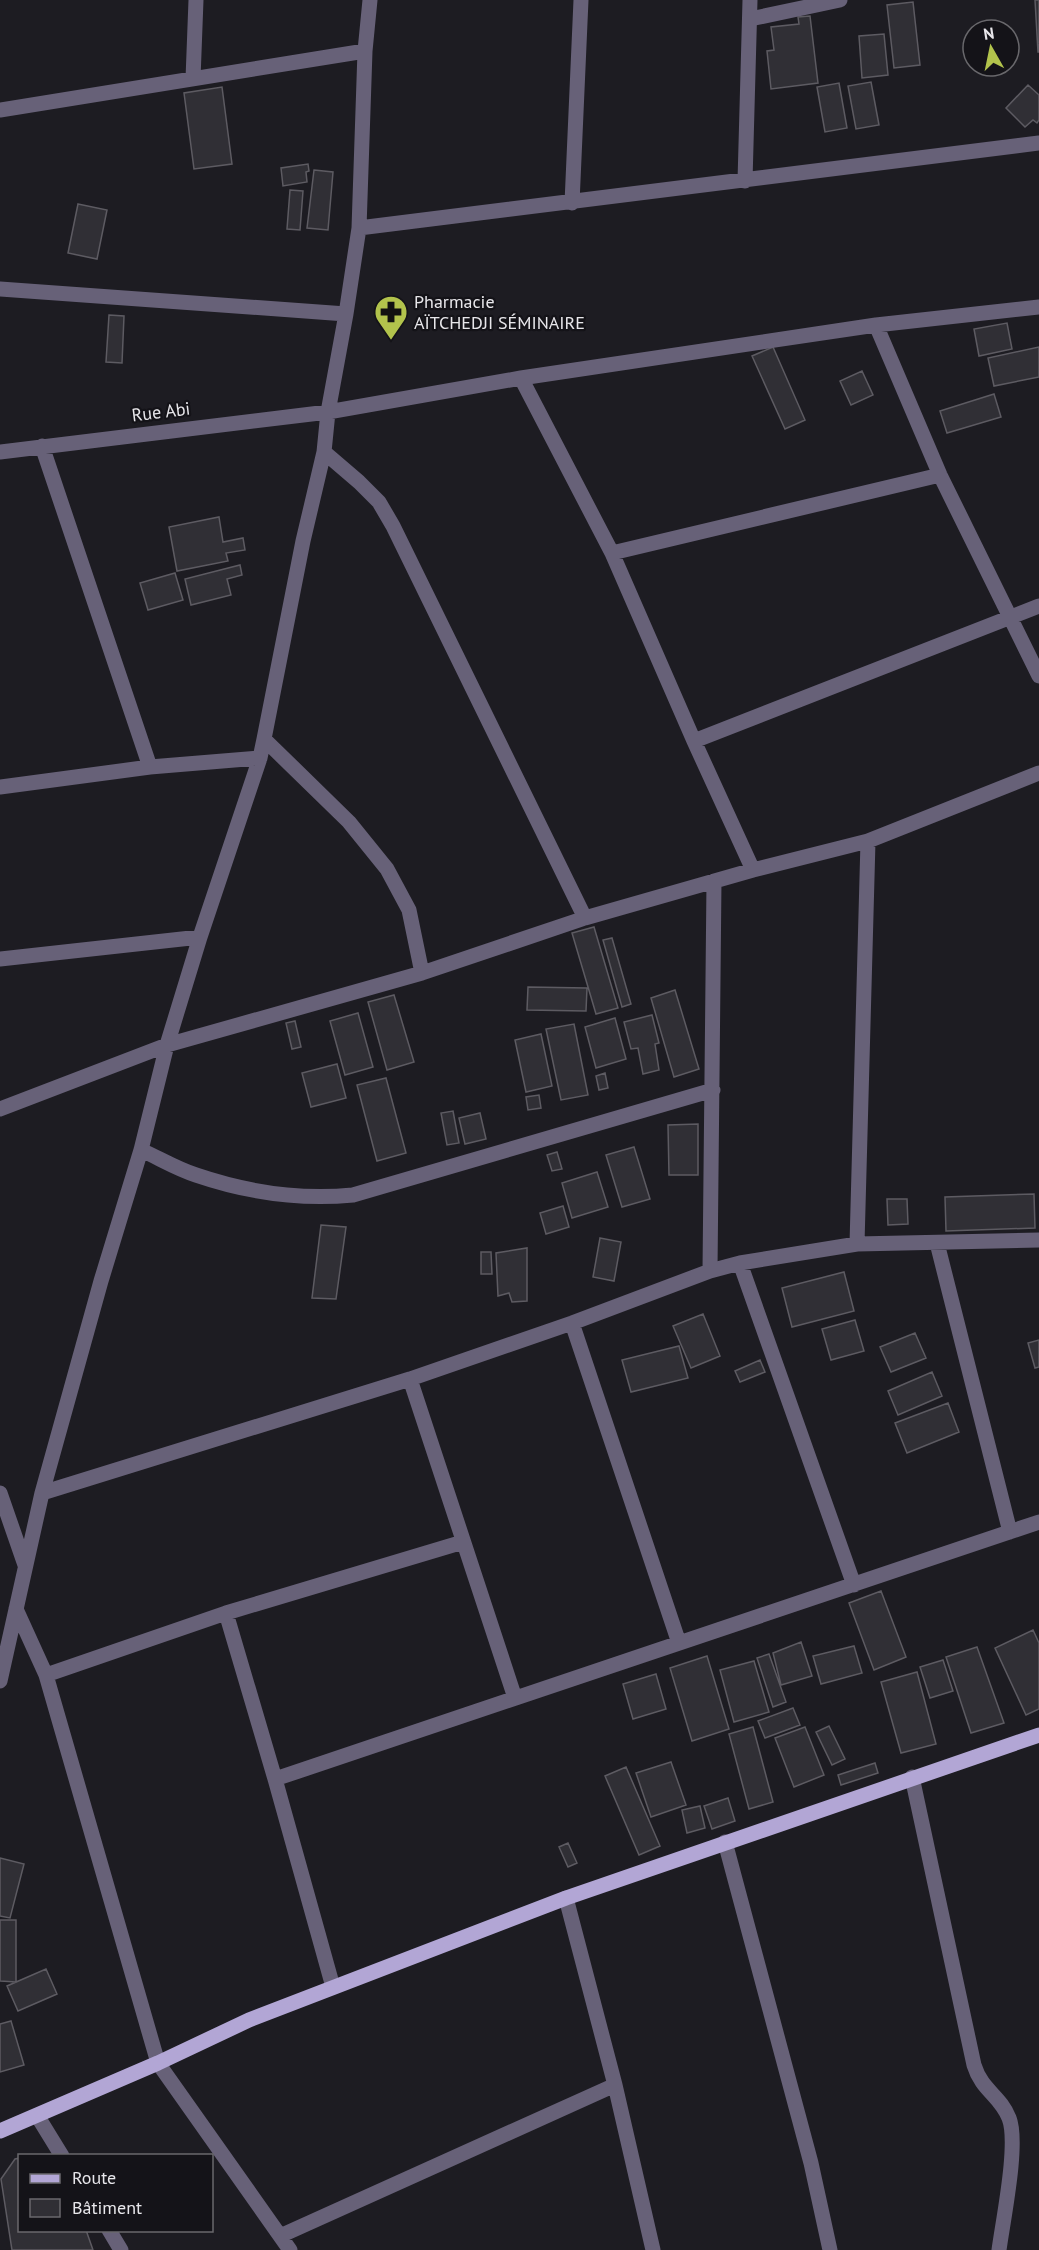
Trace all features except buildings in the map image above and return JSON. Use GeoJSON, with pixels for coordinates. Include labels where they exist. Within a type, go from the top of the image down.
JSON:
{"type":"FeatureCollection","features":[{"type":"Feature","properties":{"kind":"main road"},"geometry":{"type":"LineString","coordinates":[[0,2131],[158,2063],[249,2020],[566,1898],[1039,1735]]}},
{"type":"Feature","properties":{"kind":"street"},"geometry":{"type":"LineString","coordinates":[[193,79],[196,0]]}},
{"type":"Feature","properties":{"kind":"street"},"geometry":{"type":"LineString","coordinates":[[0,1681],[42,1493],[101,1281],[141,1150],[167,1045],[200,937],[260,758],[303,540],[324,452],[328,412],[359,228],[365,51],[370,0]]}},
{"type":"Feature","properties":{"kind":"street"},"geometry":{"type":"LineString","coordinates":[[572,203],[581,0]]}},
{"type":"Feature","properties":{"kind":"street"},"geometry":{"type":"LineString","coordinates":[[745,181],[750,0]]}},
{"type":"Feature","properties":{"kind":"street"},"geometry":{"type":"LineString","coordinates":[[750,19],[840,0]]}},
{"type":"Feature","properties":{"kind":"street"},"geometry":{"type":"LineString","coordinates":[[0,110],[365,51]]}},
{"type":"Feature","properties":{"kind":"street"},"geometry":{"type":"LineString","coordinates":[[359,228],[1039,143]]}},
{"type":"Feature","properties":{"kind":"street"},"geometry":{"type":"LineString","coordinates":[[0,289],[346,314]]}},
{"type":"Feature","properties":{"kind":"street","name":"Rue Abi"},"geometry":{"type":"LineString","coordinates":[[0,452],[328,412],[522,378],[876,325],[1039,308]]}},
{"type":"Feature","properties":{"kind":"street"},"geometry":{"type":"LineString","coordinates":[[876,325],[940,475],[1039,676]]}},
{"type":"Feature","properties":{"kind":"street"},"geometry":{"type":"LineString","coordinates":[[522,378],[612,552],[753,870]]}},
{"type":"Feature","properties":{"kind":"street"},"geometry":{"type":"LineString","coordinates":[[42,446],[150,767]]}},
{"type":"Feature","properties":{"kind":"street"},"geometry":{"type":"LineString","coordinates":[[324,452],[379,502],[393,526],[585,918]]}},
{"type":"Feature","properties":{"kind":"street"},"geometry":{"type":"LineString","coordinates":[[612,552],[940,475]]}},
{"type":"Feature","properties":{"kind":"street"},"geometry":{"type":"LineString","coordinates":[[694,741],[1039,606]]}},
{"type":"Feature","properties":{"kind":"street"},"geometry":{"type":"LineString","coordinates":[[264,739],[349,822],[387,868],[409,910],[422,973]]}},
{"type":"Feature","properties":{"kind":"street"},"geometry":{"type":"LineString","coordinates":[[0,787],[150,767],[260,758]]}},
{"type":"Feature","properties":{"kind":"street"},"geometry":{"type":"LineString","coordinates":[[0,1109],[167,1045],[422,973],[585,918],[753,870],[868,841],[1039,773]]}},
{"type":"Feature","properties":{"kind":"street"},"geometry":{"type":"LineString","coordinates":[[857,1244],[868,841]]}},
{"type":"Feature","properties":{"kind":"street"},"geometry":{"type":"LineString","coordinates":[[710,1271],[714,881]]}},
{"type":"Feature","properties":{"kind":"street"},"geometry":{"type":"LineString","coordinates":[[0,959],[200,937]]}},
{"type":"Feature","properties":{"kind":"street"},"geometry":{"type":"LineString","coordinates":[[141,1150],[195,1175],[243,1187],[299,1197],[325,1198],[353,1195],[713,1090]]}},
{"type":"Feature","properties":{"kind":"street"},"geometry":{"type":"LineString","coordinates":[[42,1493],[410,1379],[572,1323],[710,1271],[740,1263],[857,1244],[1039,1240]]}},
{"type":"Feature","properties":{"kind":"street"},"geometry":{"type":"LineString","coordinates":[[937,1243],[1010,1532]]}},
{"type":"Feature","properties":{"kind":"street"},"geometry":{"type":"LineString","coordinates":[[740,1263],[854,1585]]}},
{"type":"Feature","properties":{"kind":"street"},"geometry":{"type":"LineString","coordinates":[[572,1323],[679,1643]]}},
{"type":"Feature","properties":{"kind":"street"},"geometry":{"type":"LineString","coordinates":[[410,1379],[515,1698]]}},
{"type":"Feature","properties":{"kind":"street"},"geometry":{"type":"LineString","coordinates":[[0,1493],[26,1565]]}},
{"type":"Feature","properties":{"kind":"street"},"geometry":{"type":"LineString","coordinates":[[275,1779],[1039,1522]]}},
{"type":"Feature","properties":{"kind":"street"},"geometry":{"type":"LineString","coordinates":[[46,1675],[226,1613],[463,1542]]}},
{"type":"Feature","properties":{"kind":"street"},"geometry":{"type":"LineString","coordinates":[[16,1609],[46,1675],[158,2063],[290,2250]]}},
{"type":"Feature","properties":{"kind":"street"},"geometry":{"type":"LineString","coordinates":[[226,1613],[333,1988]]}},
{"type":"Feature","properties":{"kind":"street"},"geometry":{"type":"LineString","coordinates":[[912,1777],[978,2080],[1000,2101],[1010,2119],[1012,2147],[999,2250]]}},
{"type":"Feature","properties":{"kind":"street"},"geometry":{"type":"LineString","coordinates":[[725,1842],[811,2163],[830,2250]]}},
{"type":"Feature","properties":{"kind":"street"},"geometry":{"type":"LineString","coordinates":[[566,1898],[615,2085],[653,2250]]}},
{"type":"Feature","properties":{"kind":"street"},"geometry":{"type":"LineString","coordinates":[[280,2236],[615,2085]]}},
{"type":"Feature","properties":{"kind":"street"},"geometry":{"type":"LineString","coordinates":[[38,2116],[61,2154]]}},
{"type":"Feature","properties":{"kind":"street"},"geometry":{"type":"LineString","coordinates":[[110,2232],[121,2250]]}},
{"type":"Feature","properties":{"kind":"place","name":"Pharmacie AÏTCHEDJI SÉMINAIRE"},"geometry":{"type":"Point","coordinates":[391,341]}}]}
